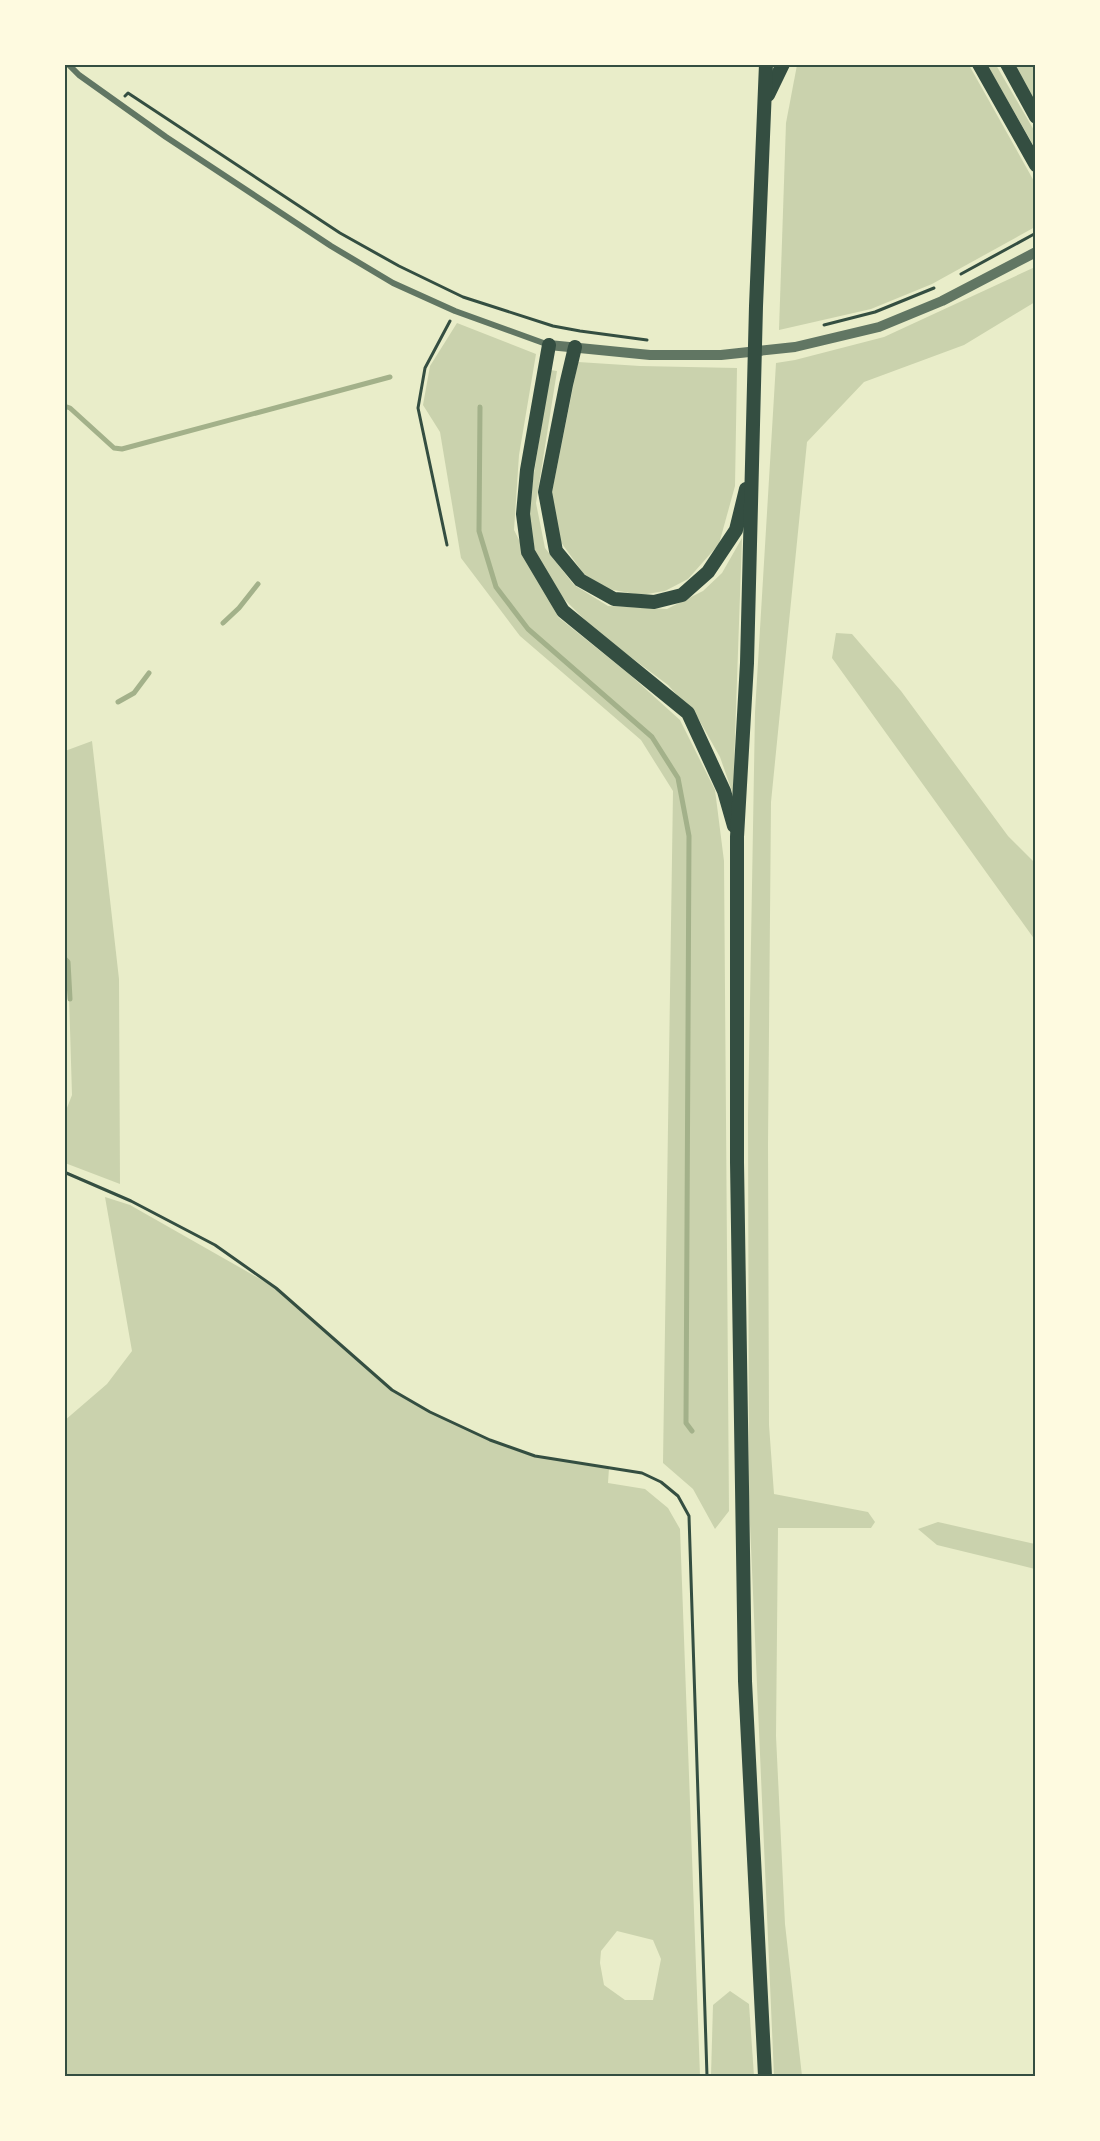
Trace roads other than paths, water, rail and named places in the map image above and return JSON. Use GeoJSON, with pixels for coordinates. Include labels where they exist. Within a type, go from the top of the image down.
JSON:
{"type":"FeatureCollection","features":[{"type":"Feature","properties":{"kind":"highway"},"geometry":{"type":"LineString","coordinates":[[765,2076],[745,1681],[737,1162],[737,837],[747,663],[756,306],[766,64]]}},
{"type":"Feature","properties":{"kind":"highway"},"geometry":{"type":"LineString","coordinates":[[765,100],[783,64]]}},
{"type":"Feature","properties":{"kind":"highway"},"geometry":{"type":"LineString","coordinates":[[979,64],[1035,165]]}},
{"type":"Feature","properties":{"kind":"highway"},"geometry":{"type":"LineString","coordinates":[[1007,64],[1035,117]]}},
{"type":"Feature","properties":{"kind":"highway"},"geometry":{"type":"LineString","coordinates":[[549,345],[527,470],[523,514],[528,552],[563,611],[688,713],[724,791],[737,837]]}},
{"type":"Feature","properties":{"kind":"highway"},"geometry":{"type":"LineString","coordinates":[[575,347],[545,492],[556,550],[580,580],[614,599],[654,602],[682,594],[708,572],[736,530],[752,464]]}},
{"type":"Feature","properties":{"kind":"street"},"geometry":{"type":"LineString","coordinates":[[68,64],[119,104],[331,246],[393,283],[455,311],[549,345],[650,355],[721,355],[795,347],[879,327],[942,301],[1035,252]]}},
{"type":"Feature","properties":{"kind":"waterway"},"geometry":{"type":"LineString","coordinates":[[64,406],[70,408],[114,448],[122,449],[390,377]]}},
{"type":"Feature","properties":{"kind":"waterway"},"geometry":{"type":"LineString","coordinates":[[480,407],[479,531],[496,587],[528,629],[652,737],[678,778],[689,836],[686,1423],[692,1431]]}},
{"type":"Feature","properties":{"kind":"waterway"},"geometry":{"type":"LineString","coordinates":[[223,623],[239,608],[258,584]]}},
{"type":"Feature","properties":{"kind":"waterway"},"geometry":{"type":"LineString","coordinates":[[118,702],[134,693],[149,673]]}},
{"type":"Feature","properties":{"kind":"waterway"},"geometry":{"type":"LineString","coordinates":[[64,958],[68,962],[70,999]]}}]}
